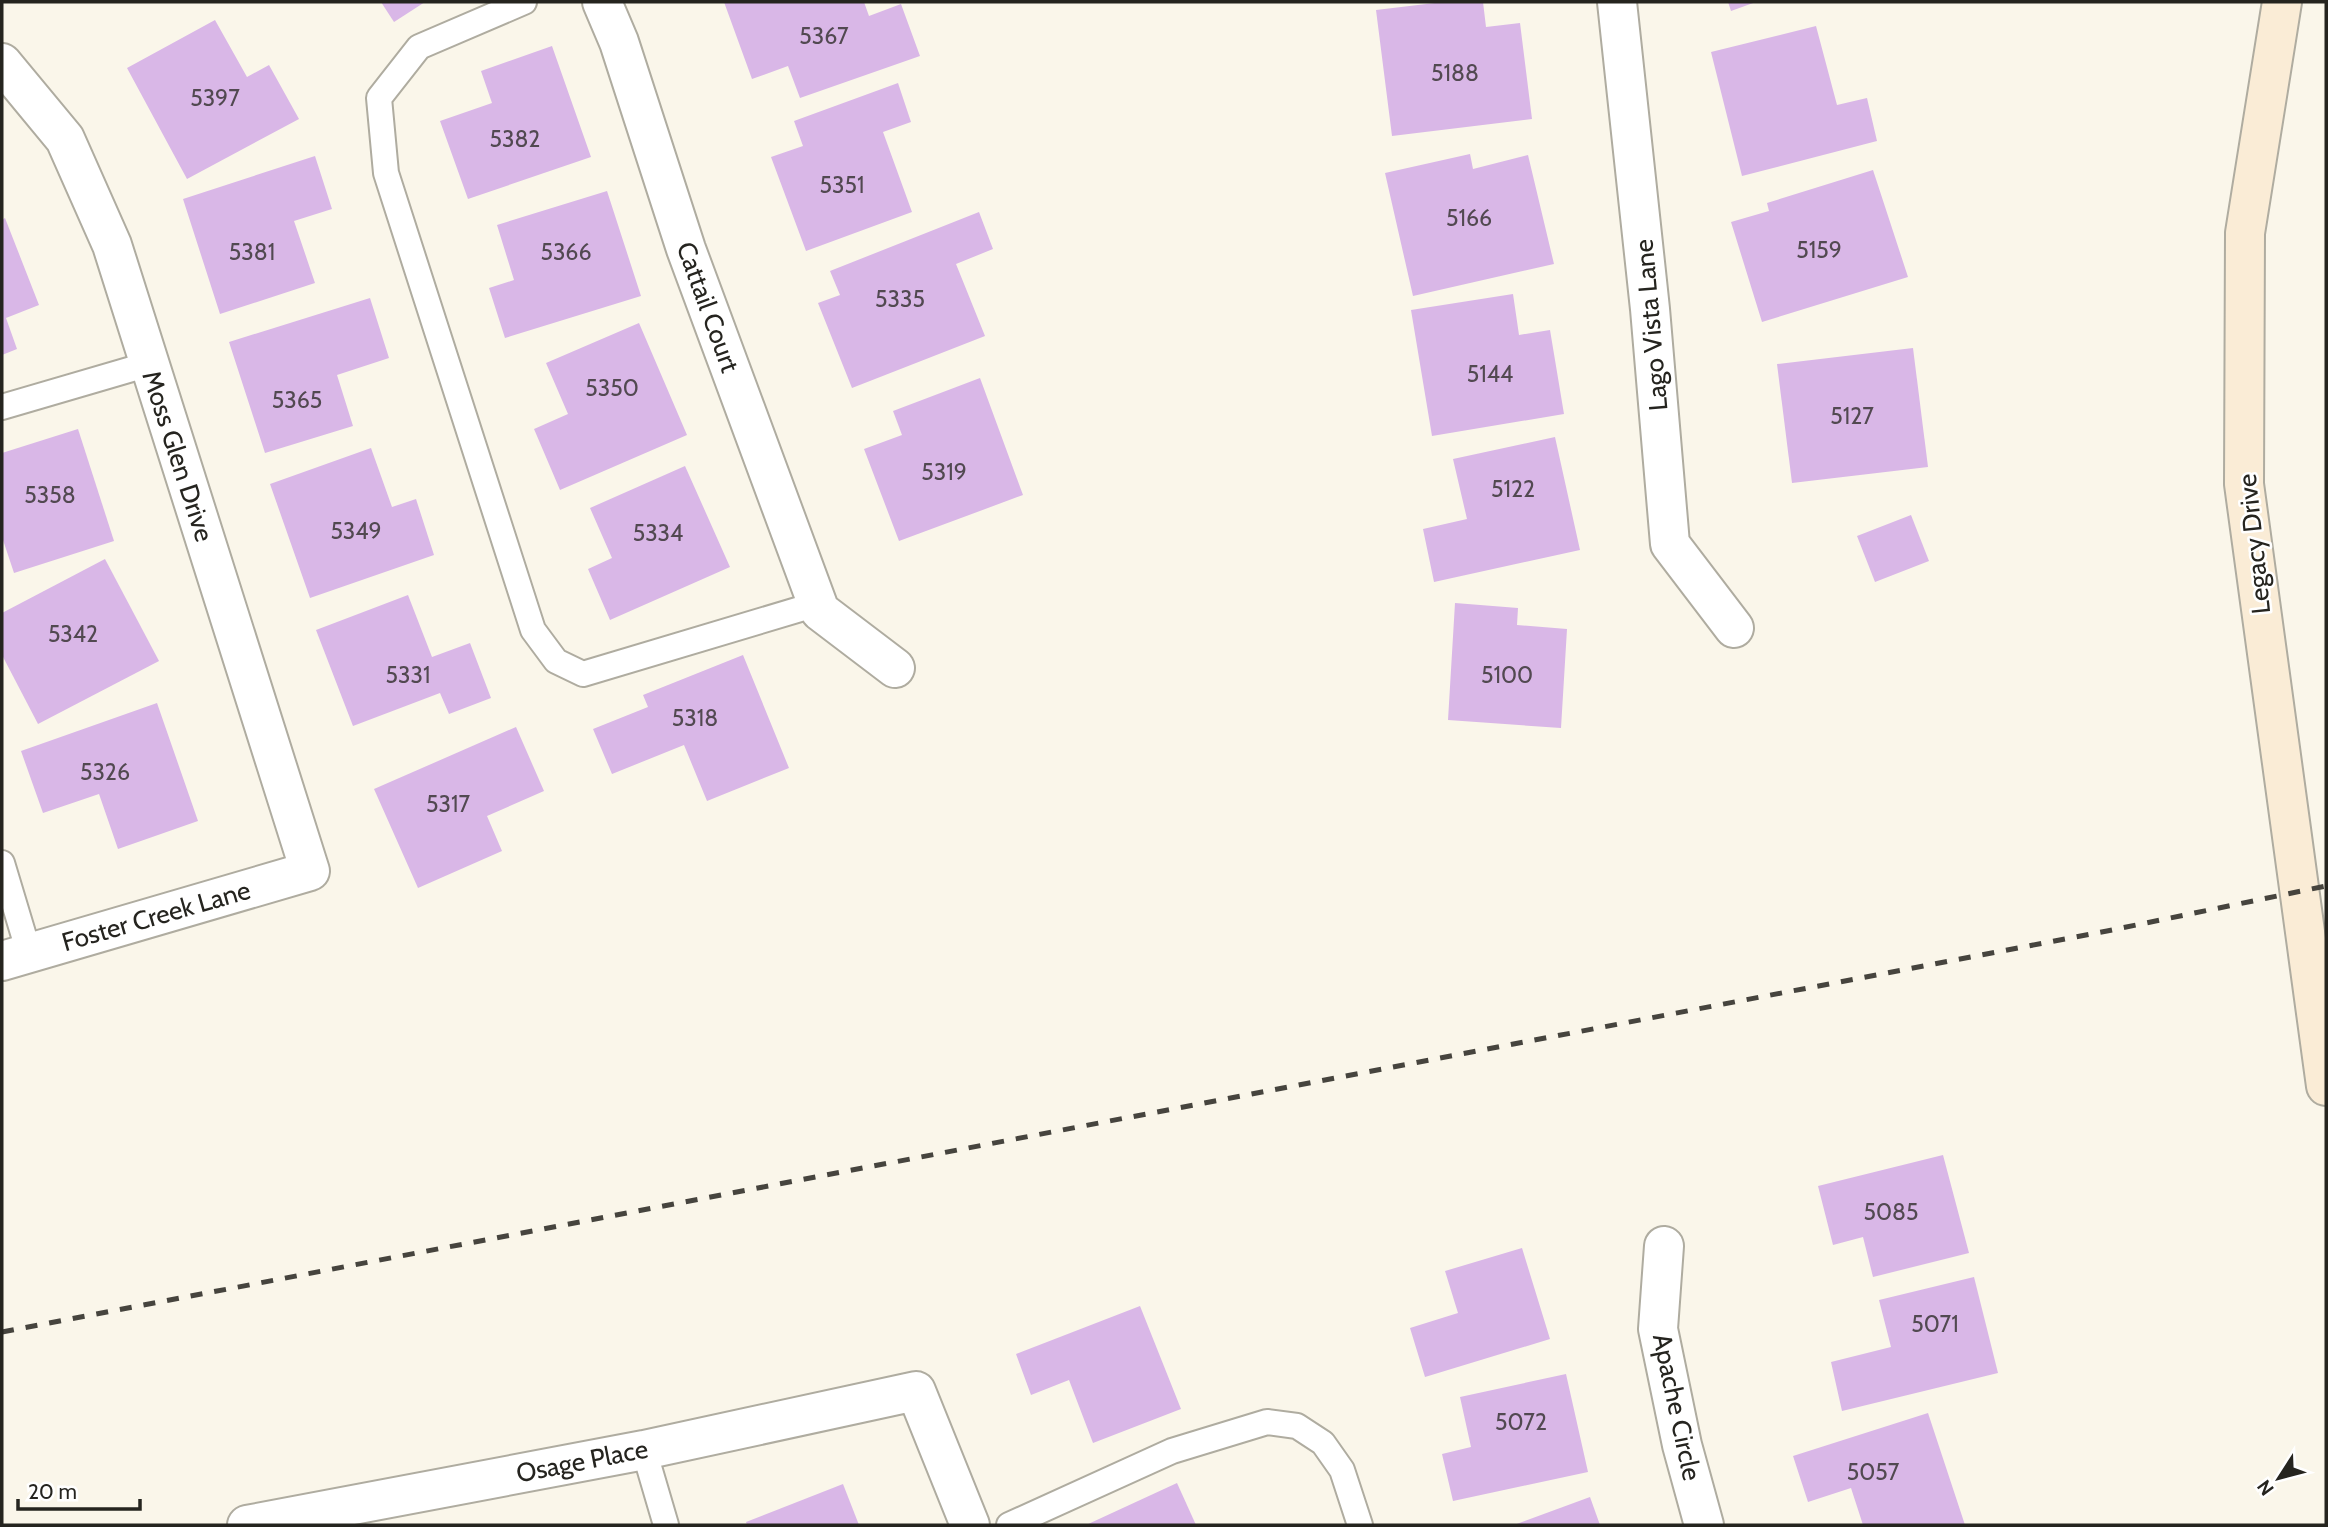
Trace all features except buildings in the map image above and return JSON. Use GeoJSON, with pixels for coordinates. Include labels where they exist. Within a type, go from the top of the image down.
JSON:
{"type":"FeatureCollection","features":[{"type":"Feature","properties":{"kind":"main road","name":"Legacy Drive"},"geometry":{"type":"LineString","coordinates":[[2282,2],[2245,233],[2244,484],[2326,1086]]}},
{"type":"Feature","properties":{"kind":"street","name":"Cattail Court"},"geometry":{"type":"LineString","coordinates":[[602,2],[687,249],[818,608]]}},
{"type":"Feature","properties":{"kind":"street","name":"Lago Vista Lane"},"geometry":{"type":"LineString","coordinates":[[1617,2],[1650,309],[1670,544],[1734,628]]}},
{"type":"Feature","properties":{"kind":"street","name":"Moss Glen Drive"},"geometry":{"type":"LineString","coordinates":[[2,63],[65,139],[112,245],[310,871]]}},
{"type":"Feature","properties":{"kind":"street"},"geometry":{"type":"LineString","coordinates":[[818,608],[895,668]]}},
{"type":"Feature","properties":{"kind":"street","name":"Foster Creek Lane"},"geometry":{"type":"LineString","coordinates":[[16,957],[310,871]]}},
{"type":"Feature","properties":{"kind":"street","name":"Apache Circle"},"geometry":{"type":"LineString","coordinates":[[1664,1246],[1658,1329],[1682,1445],[1704,1525]]}},
{"type":"Feature","properties":{"kind":"street","name":"Osage Place"},"geometry":{"type":"LineString","coordinates":[[247,1525],[349,1515],[916,1391],[970,1525]]}},
{"type":"Feature","properties":{"kind":"lane"},"geometry":{"type":"LineString","coordinates":[[524,2],[419,47],[379,99],[386,173],[533,630],[556,661],[583,674],[818,608]]}},
{"type":"Feature","properties":{"kind":"lane"},"geometry":{"type":"LineString","coordinates":[[2,407],[149,364]]}},
{"type":"Feature","properties":{"kind":"lane"},"geometry":{"type":"LineString","coordinates":[[2,863],[16,957]]}},
{"type":"Feature","properties":{"kind":"lane"},"geometry":{"type":"LineString","coordinates":[[1009,1525],[1171,1451],[1267,1422],[1297,1426],[1323,1443],[1342,1470],[1360,1525]]}},
{"type":"Feature","properties":{"kind":"lane"},"geometry":{"type":"LineString","coordinates":[[644,1450],[666,1525]]}},
{"type":"Feature","properties":{"kind":"railway"},"geometry":{"type":"LineString","coordinates":[[2,1332],[2107,931],[2326,886]]}}]}
